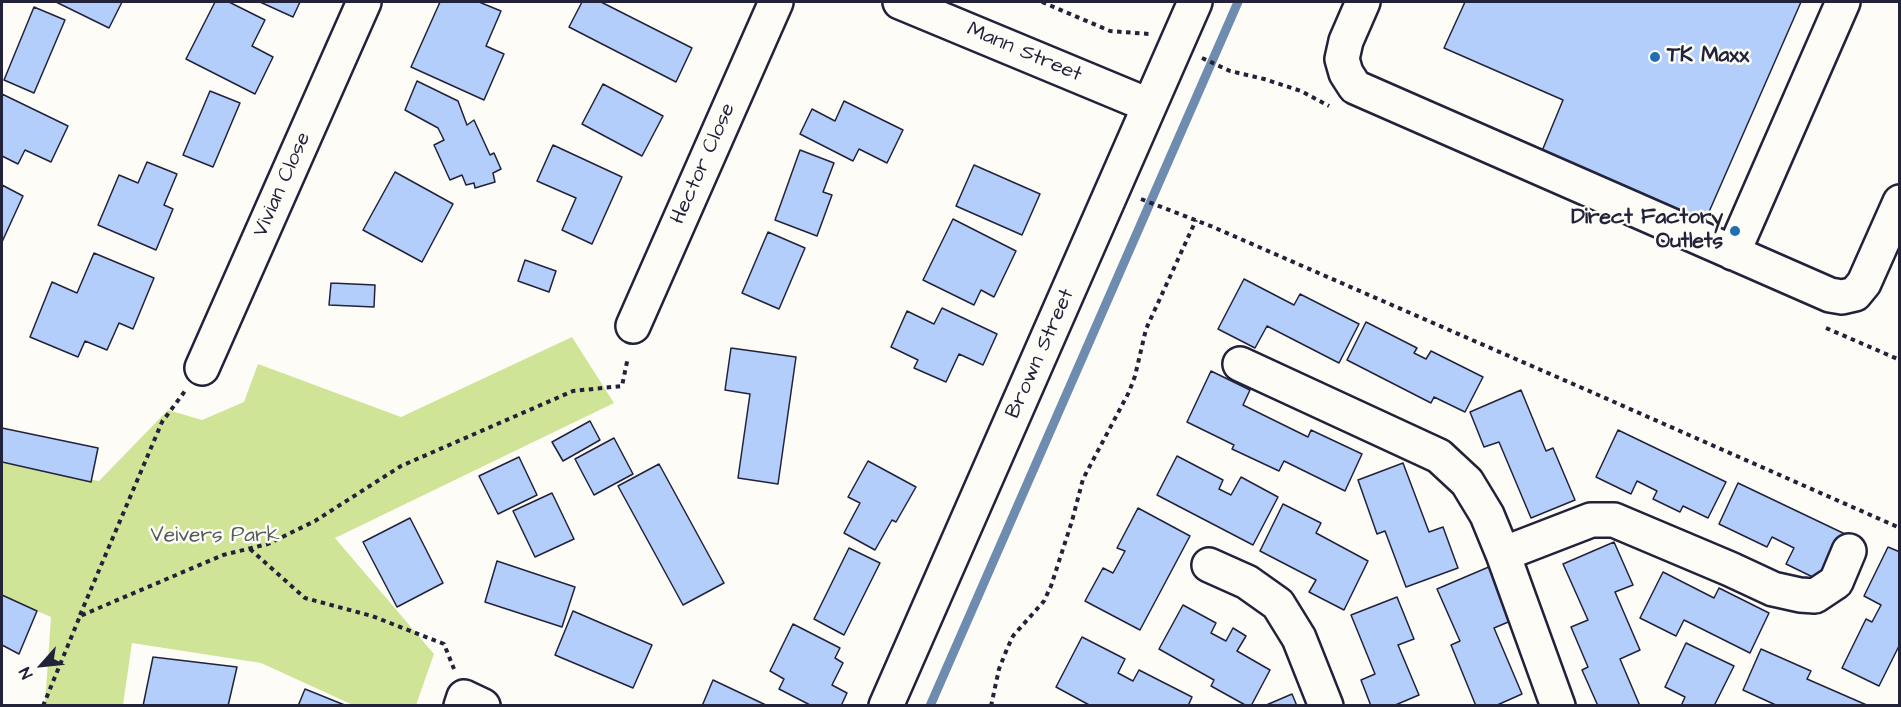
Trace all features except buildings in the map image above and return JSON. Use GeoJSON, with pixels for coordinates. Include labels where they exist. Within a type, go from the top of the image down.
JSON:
{"type":"FeatureCollection","features":[{"type":"Feature","properties":{"kind":"street","name":"Vivian Close"},"geometry":{"type":"LineString","coordinates":[[202,368],[364,2]]}},
{"type":"Feature","properties":{"kind":"street","name":"Hector Close"},"geometry":{"type":"LineString","coordinates":[[633,326],[776,2]]}},
{"type":"Feature","properties":{"kind":"street","name":"Mann Street"},"geometry":{"type":"LineString","coordinates":[[900,2],[1148,105]]}},
{"type":"Feature","properties":{"kind":"street","name":"Brown Street"},"geometry":{"type":"LineString","coordinates":[[886,705],[1148,105],[1186,50],[1195,2]]}},
{"type":"Feature","properties":{"kind":"street"},"geometry":{"type":"LineString","coordinates":[[1363,2],[1346,41],[1342,59],[1346,73],[1355,87],[1830,295],[1842,297],[1855,294],[1864,283],[1899,202]]}},
{"type":"Feature","properties":{"kind":"street"},"geometry":{"type":"LineString","coordinates":[[1733,253],[1844,2]]}},
{"type":"Feature","properties":{"kind":"street"},"geometry":{"type":"LineString","coordinates":[[1240,364],[1439,456],[1467,482],[1487,515],[1503,554],[1558,705]]}},
{"type":"Feature","properties":{"kind":"street"},"geometry":{"type":"LineString","coordinates":[[1503,554],[1591,520],[1614,520],[1773,589],[1815,596],[1836,582],[1849,551]]}},
{"type":"Feature","properties":{"kind":"street"},"geometry":{"type":"LineString","coordinates":[[1209,565],[1247,582],[1278,604],[1299,638],[1326,705]]}},
{"type":"Feature","properties":{"kind":"path"},"geometry":{"type":"LineString","coordinates":[[1042,2],[1110,31],[1148,33],[1230,71],[1269,80]]}},
{"type":"Feature","properties":{"kind":"path"},"geometry":{"type":"LineString","coordinates":[[1136,197],[1196,220],[1563,379],[1899,528]]}},
{"type":"Feature","properties":{"kind":"path"},"geometry":{"type":"LineString","coordinates":[[991,705],[1006,649],[1013,636],[1044,601],[1051,585],[1083,479],[1129,392],[1146,328],[1196,220]]}},
{"type":"Feature","properties":{"kind":"path"},"geometry":{"type":"LineString","coordinates":[[80,615],[223,555],[268,544],[315,521],[402,466],[562,395],[573,391],[622,387],[633,326]]}},
{"type":"Feature","properties":{"kind":"path"},"geometry":{"type":"LineString","coordinates":[[43,705],[162,422],[202,368]]}},
{"type":"Feature","properties":{"kind":"path"},"geometry":{"type":"LineString","coordinates":[[250,548],[305,598],[372,616],[444,644],[470,703]]}},
{"type":"Feature","properties":{"kind":"green space","name":"Veivers Park"},"geometry":{"type":"Polygon","coordinates":[[[572,337],[614,403],[335,538],[434,654],[416,705],[353,705],[261,663],[132,643],[123,705],[45,705],[51,617],[2,596],[2,463],[99,481],[168,410],[202,420],[244,402],[258,364],[401,417],[572,337]]]}},
{"type":"Feature","properties":{"kind":"waterway"},"geometry":{"type":"LineString","coordinates":[[930,706],[1238,2]]}},
{"type":"Feature","properties":{"kind":"place","name":"TK Maxx"},"geometry":{"type":"Point","coordinates":[1655,57]}},
{"type":"Feature","properties":{"kind":"place","name":"Direct Factory Outlets"},"geometry":{"type":"Point","coordinates":[1735,231]}}]}
